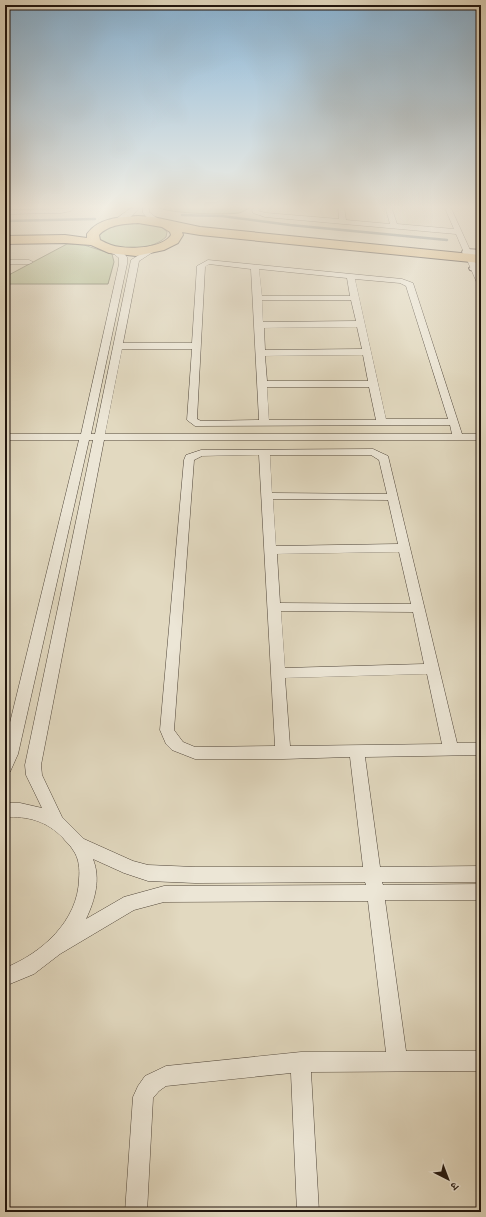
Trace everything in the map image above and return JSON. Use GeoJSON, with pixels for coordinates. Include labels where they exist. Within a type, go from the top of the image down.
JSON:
{"type":"FeatureCollection","features":[{"type":"Feature","properties":{"kind":"street"},"geometry":{"type":"LineString","coordinates":[[5,768],[10,754],[85,437],[124,263]]}},
{"type":"Feature","properties":{"kind":"street"},"geometry":{"type":"LineString","coordinates":[[56,821],[34,775],[33,765],[134,263]]}},
{"type":"Feature","properties":{"kind":"street"},"geometry":{"type":"LineString","coordinates":[[206,263],[200,266],[193,422],[199,424],[264,424],[454,422]]}},
{"type":"Feature","properties":{"kind":"street"},"geometry":{"type":"LineString","coordinates":[[217,263],[402,280],[410,286],[458,437]]}},
{"type":"Feature","properties":{"kind":"street"},"geometry":{"type":"LineString","coordinates":[[477,263],[481,283]]}},
{"type":"Feature","properties":{"kind":"street"},"geometry":{"type":"LineString","coordinates":[[255,266],[264,424]]}},
{"type":"Feature","properties":{"kind":"street"},"geometry":{"type":"LineString","coordinates":[[350,275],[382,423]]}},
{"type":"Feature","properties":{"kind":"street"},"geometry":{"type":"LineString","coordinates":[[258,298],[355,298]]}},
{"type":"Feature","properties":{"kind":"street"},"geometry":{"type":"LineString","coordinates":[[259,325],[361,324]]}},
{"type":"Feature","properties":{"kind":"street"},"geometry":{"type":"LineString","coordinates":[[118,346],[196,346]]}},
{"type":"Feature","properties":{"kind":"street"},"geometry":{"type":"LineString","coordinates":[[261,353],[367,352]]}},
{"type":"Feature","properties":{"kind":"street"},"geometry":{"type":"LineString","coordinates":[[262,384],[374,384]]}},
{"type":"Feature","properties":{"kind":"street"},"geometry":{"type":"LineString","coordinates":[[5,437],[481,437]]}},
{"type":"Feature","properties":{"kind":"street"},"geometry":{"type":"LineString","coordinates":[[264,452],[282,753]]}},
{"type":"Feature","properties":{"kind":"street"},"geometry":{"type":"LineString","coordinates":[[451,750],[384,458],[377,453],[264,452],[194,454],[190,457],[188,460],[167,730],[171,741],[182,750],[195,753],[357,752],[451,750],[481,749]]}},
{"type":"Feature","properties":{"kind":"street"},"geometry":{"type":"LineString","coordinates":[[267,496],[392,498]]}},
{"type":"Feature","properties":{"kind":"street"},"geometry":{"type":"LineString","coordinates":[[270,550],[404,548]]}},
{"type":"Feature","properties":{"kind":"street"},"geometry":{"type":"LineString","coordinates":[[274,607],[418,608]]}},
{"type":"Feature","properties":{"kind":"street"},"geometry":{"type":"LineString","coordinates":[[278,673],[432,669]]}},
{"type":"Feature","properties":{"kind":"street"},"geometry":{"type":"LineString","coordinates":[[357,752],[397,1062]]}},
{"type":"Feature","properties":{"kind":"street"},"geometry":{"type":"LineString","coordinates":[[5,810],[26,811],[42,815],[56,821],[69,831],[79,844],[86,859],[88,875],[87,893],[81,912],[71,929],[58,946]]}},
{"type":"Feature","properties":{"kind":"street"},"geometry":{"type":"LineString","coordinates":[[79,844],[130,868],[148,873],[373,883],[481,892]]}},
{"type":"Feature","properties":{"kind":"street"},"geometry":{"type":"LineString","coordinates":[[7,980],[44,958],[58,946],[130,903],[164,894],[373,883],[481,874]]}},
{"type":"Feature","properties":{"kind":"street"},"geometry":{"type":"LineString","coordinates":[[136,1212],[143,1097],[151,1083],[166,1076],[301,1062],[481,1061]]}},
{"type":"Feature","properties":{"kind":"street"},"geometry":{"type":"LineString","coordinates":[[301,1062],[308,1212]]}},
{"type":"Feature","properties":{"kind":"green space"},"geometry":{"type":"Polygon","coordinates":[[[32,263],[114,263],[108,284],[5,284],[5,277],[32,263]]]}}]}
